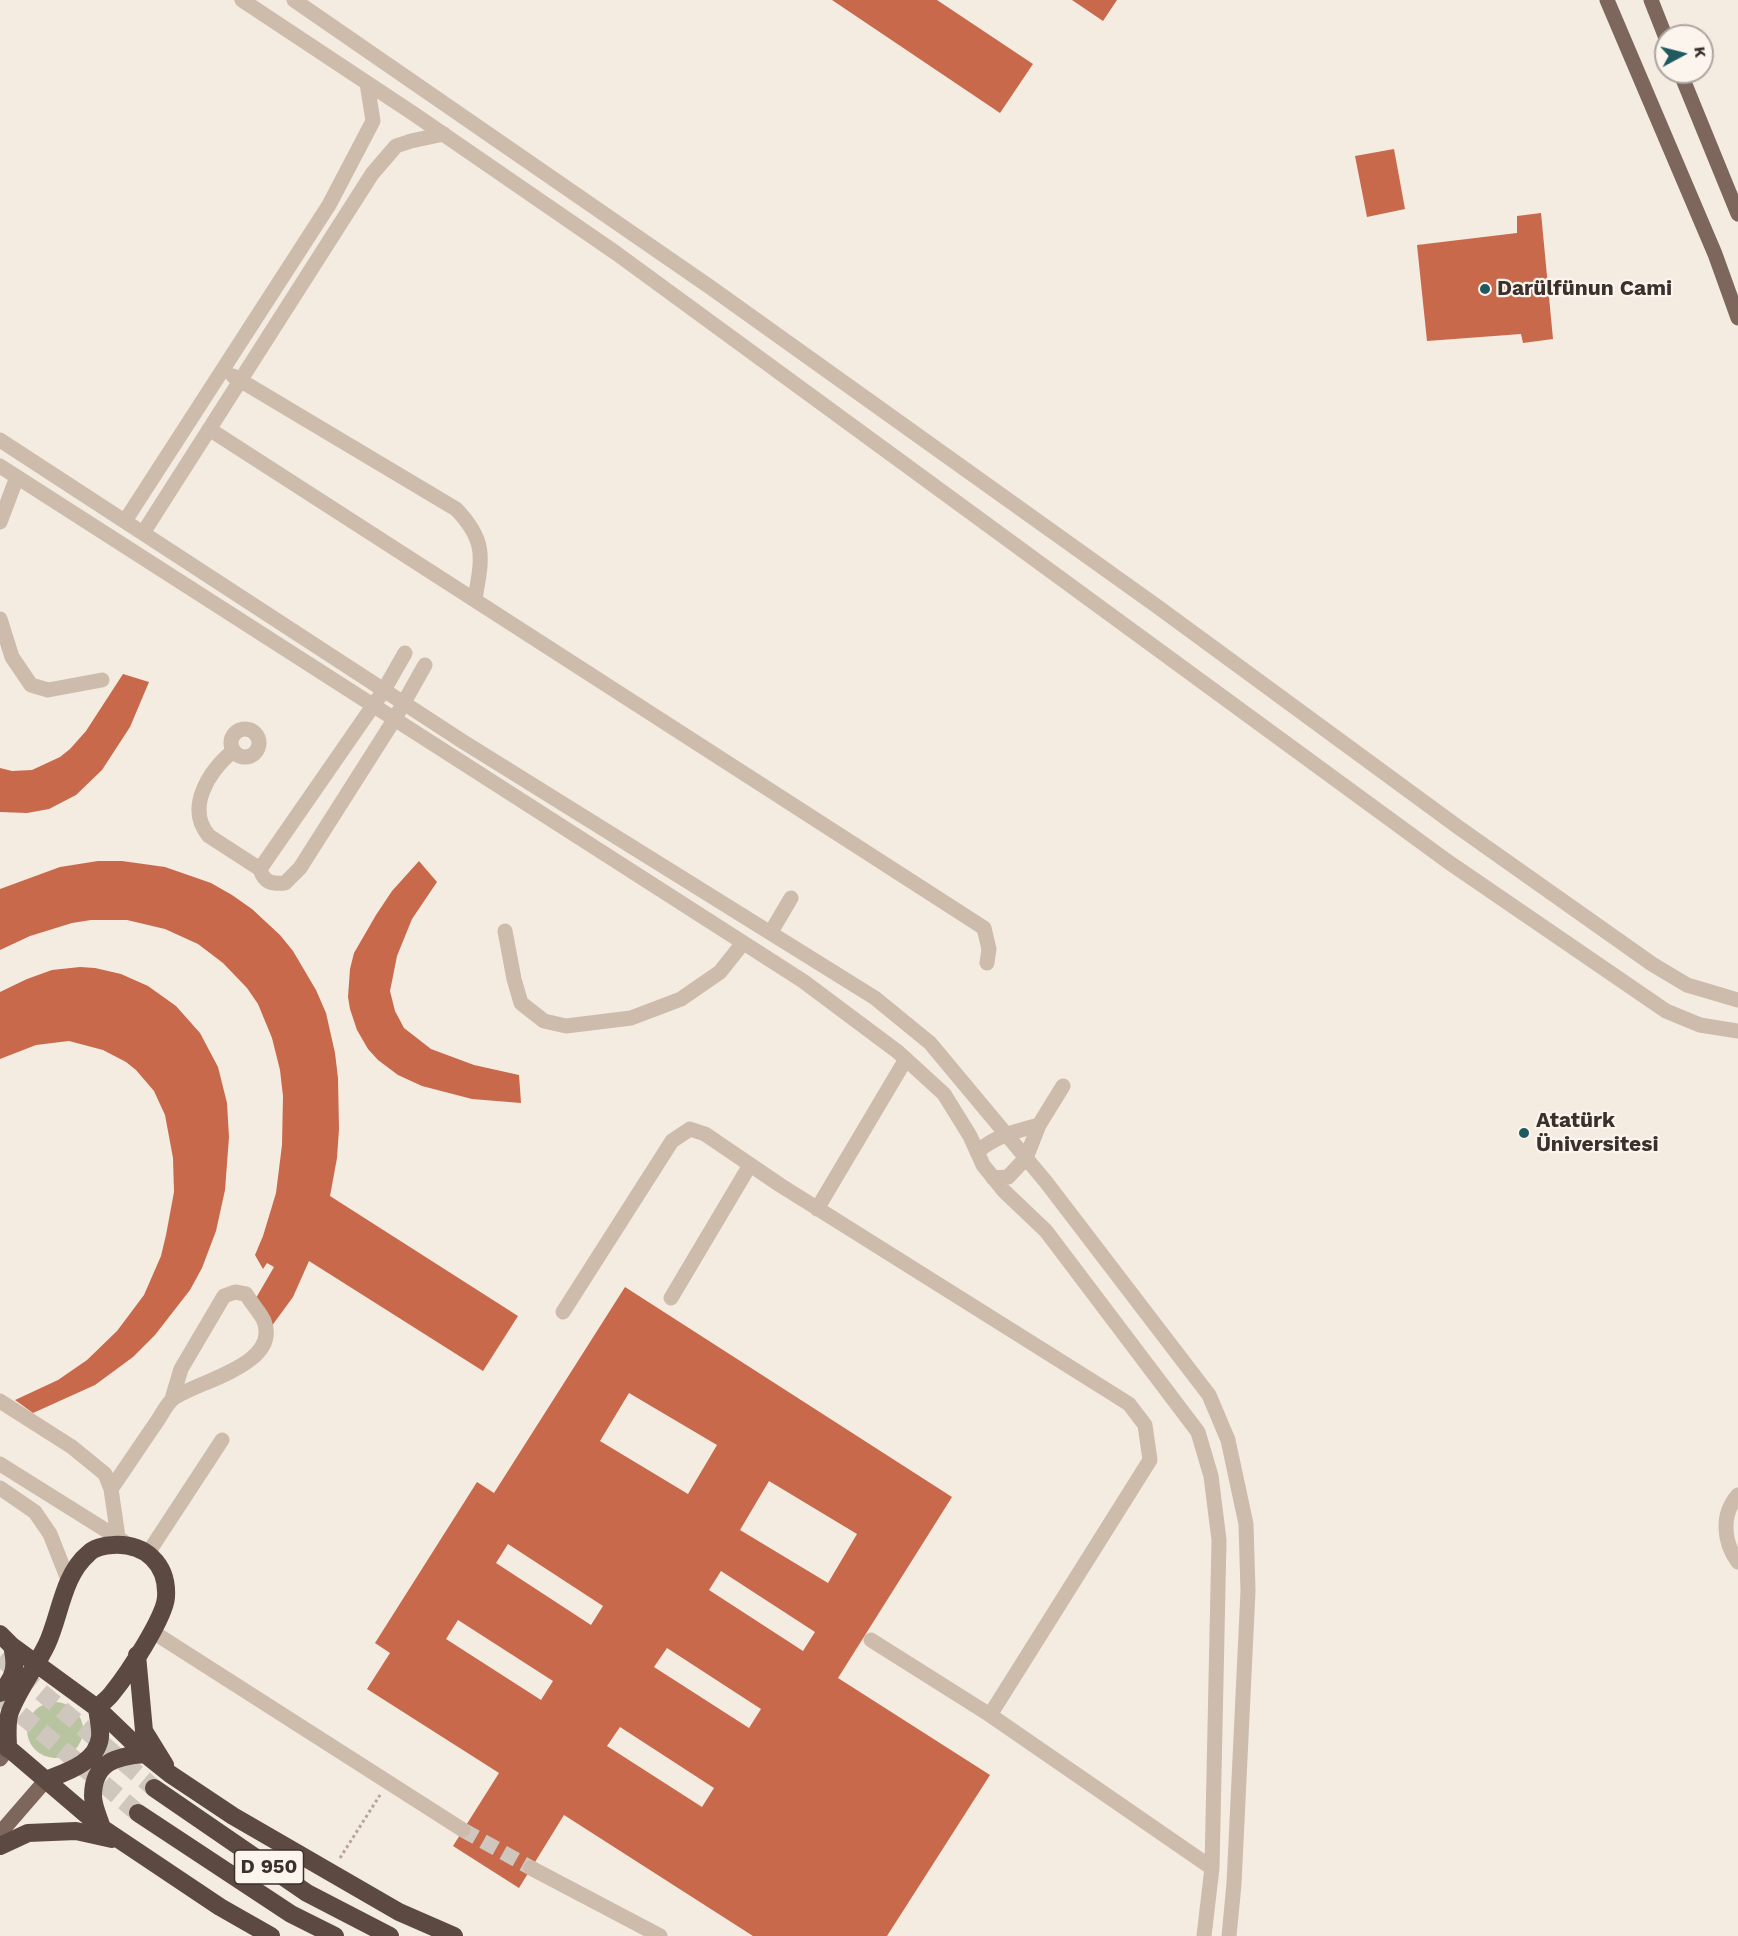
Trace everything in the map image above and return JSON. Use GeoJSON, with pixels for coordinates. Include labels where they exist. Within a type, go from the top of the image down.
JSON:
{"type":"FeatureCollection","features":[{"type":"Feature","properties":{"kind":"highway"},"geometry":{"type":"LineString","coordinates":[[97,1708],[113,1692],[160,1622],[166,1598],[163,1574],[148,1553],[123,1540],[88,1552],[72,1573],[54,1629],[9,1714],[3,1750],[46,1780],[102,1828],[220,1907],[272,1936]]}},
{"type":"Feature","properties":{"kind":"highway"},"geometry":{"type":"LineString","coordinates":[[6,1640],[97,1708],[145,1754],[170,1774],[233,1816],[388,1906],[454,1936]]}},
{"type":"Feature","properties":{"kind":"highway"},"geometry":{"type":"LineString","coordinates":[[0,1693],[10,1683],[16,1663],[6,1640]]}},
{"type":"Feature","properties":{"kind":"highway"},"geometry":{"type":"LineString","coordinates":[[137,1655],[144,1731],[170,1774]]}},
{"type":"Feature","properties":{"kind":"highway"},"geometry":{"type":"LineString","coordinates":[[46,1780],[78,1767],[92,1755],[100,1738],[97,1708]]}},
{"type":"Feature","properties":{"kind":"highway"},"geometry":{"type":"LineString","coordinates":[[102,1828],[93,1797],[97,1778],[104,1764],[123,1756],[145,1754]]}},
{"type":"Feature","properties":{"kind":"highway","name":"D 950"},"geometry":{"type":"LineString","coordinates":[[154,1788],[307,1893],[390,1936]]}},
{"type":"Feature","properties":{"kind":"highway","name":"D 950"},"geometry":{"type":"LineString","coordinates":[[138,1813],[291,1914],[335,1936]]}},
{"type":"Feature","properties":{"kind":"highway"},"geometry":{"type":"LineString","coordinates":[[0,1846],[28,1833],[76,1831],[122,1841]]}},
{"type":"Feature","properties":{"kind":"main road"},"geometry":{"type":"LineString","coordinates":[[1607,0],[1715,255],[1738,318]]}},
{"type":"Feature","properties":{"kind":"main road"},"geometry":{"type":"LineString","coordinates":[[1651,0],[1660,24]]}},
{"type":"Feature","properties":{"kind":"main road"},"geometry":{"type":"LineString","coordinates":[[1685,84],[1738,214]]}},
{"type":"Feature","properties":{"kind":"main road"},"geometry":{"type":"LineString","coordinates":[[0,1833],[46,1780]]}},
{"type":"Feature","properties":{"kind":"street"},"geometry":{"type":"LineString","coordinates":[[242,0],[444,134],[626,260],[1447,861],[1666,1011],[1700,1025],[1738,1031]]}},
{"type":"Feature","properties":{"kind":"street"},"geometry":{"type":"LineString","coordinates":[[294,0],[720,294],[1158,607],[1468,834],[1652,964],[1687,985],[1738,1000]]}},
{"type":"Feature","properties":{"kind":"street"},"geometry":{"type":"LineString","coordinates":[[125,522],[329,205],[373,121],[367,83]]}},
{"type":"Feature","properties":{"kind":"street"},"geometry":{"type":"LineString","coordinates":[[143,533],[372,174],[396,146],[444,134]]}},
{"type":"Feature","properties":{"kind":"street"},"geometry":{"type":"LineString","coordinates":[[222,371],[241,380],[456,509],[472,525],[478,541],[481,562],[475,599]]}},
{"type":"Feature","properties":{"kind":"street"},"geometry":{"type":"LineString","coordinates":[[209,429],[984,928],[989,949],[987,963]]}},
{"type":"Feature","properties":{"kind":"street"},"geometry":{"type":"LineString","coordinates":[[0,440],[462,741],[875,998],[930,1043],[1026,1158],[1209,1395],[1228,1440],[1246,1524],[1248,1591],[1234,1884],[1229,1936]]}},
{"type":"Feature","properties":{"kind":"street"},"geometry":{"type":"LineString","coordinates":[[0,466],[803,981],[906,1059],[944,1094],[970,1136],[983,1165],[1004,1191],[1046,1231],[1198,1432],[1211,1476],[1219,1540],[1212,1868],[1204,1936]]}},
{"type":"Feature","properties":{"kind":"street"},"geometry":{"type":"LineString","coordinates":[[0,522],[17,477]]}},
{"type":"Feature","properties":{"kind":"street"},"geometry":{"type":"LineString","coordinates":[[0,619],[12,657],[30,685],[48,690],[102,680]]}},
{"type":"Feature","properties":{"kind":"street"},"geometry":{"type":"LineString","coordinates":[[260,870],[384,690],[405,653]]}},
{"type":"Feature","properties":{"kind":"street"},"geometry":{"type":"LineString","coordinates":[[233,751],[223,759],[203,790],[198,808],[204,831],[260,870],[262,878],[271,884],[285,883],[300,868],[394,720],[425,665]]}},
{"type":"Feature","properties":{"kind":"street"},"geometry":{"type":"LineString","coordinates":[[771,932],[791,898]]}},
{"type":"Feature","properties":{"kind":"street"},"geometry":{"type":"LineString","coordinates":[[505,931],[514,979],[522,1003],[544,1021],[566,1026],[631,1018],[681,999],[720,972],[743,943]]}},
{"type":"Feature","properties":{"kind":"street"},"geometry":{"type":"LineString","coordinates":[[817,1209],[906,1059]]}},
{"type":"Feature","properties":{"kind":"street"},"geometry":{"type":"LineString","coordinates":[[993,1178],[1008,1177],[1026,1158],[1039,1125],[1063,1086]]}},
{"type":"Feature","properties":{"kind":"street"},"geometry":{"type":"LineString","coordinates":[[977,1152],[989,1141],[1039,1125]]}},
{"type":"Feature","properties":{"kind":"street"},"geometry":{"type":"LineString","coordinates":[[563,1312],[672,1141],[690,1129],[705,1134],[817,1209],[1129,1404],[1145,1425],[1150,1460],[990,1715]]}},
{"type":"Feature","properties":{"kind":"street"},"geometry":{"type":"LineString","coordinates":[[671,1298],[750,1165]]}},
{"type":"Feature","properties":{"kind":"street"},"geometry":{"type":"LineString","coordinates":[[111,1490],[172,1399],[181,1369],[224,1296],[235,1292],[246,1294],[265,1327],[264,1341],[257,1354],[217,1379],[172,1399]]}},
{"type":"Feature","properties":{"kind":"street"},"geometry":{"type":"LineString","coordinates":[[0,1401],[72,1447],[105,1474],[123,1540]]}},
{"type":"Feature","properties":{"kind":"street"},"geometry":{"type":"LineString","coordinates":[[148,1553],[222,1440]]}},
{"type":"Feature","properties":{"kind":"street"},"geometry":{"type":"LineString","coordinates":[[0,1464],[123,1540]]}},
{"type":"Feature","properties":{"kind":"street"},"geometry":{"type":"LineString","coordinates":[[0,1488],[35,1512],[50,1534],[69,1582]]}},
{"type":"Feature","properties":{"kind":"street"},"geometry":{"type":"LineString","coordinates":[[1738,1494],[1729,1508],[1726,1526],[1727,1538],[1738,1562]]}},
{"type":"Feature","properties":{"kind":"street"},"geometry":{"type":"LineString","coordinates":[[153,1632],[463,1830]]}},
{"type":"Feature","properties":{"kind":"street"},"geometry":{"type":"LineString","coordinates":[[871,1640],[990,1715],[1212,1868]]}},
{"type":"Feature","properties":{"kind":"street"},"geometry":{"type":"LineString","coordinates":[[531,1868],[660,1936]]}},
{"type":"Feature","properties":{"kind":"green space"},"geometry":{"type":"Polygon","coordinates":[[[49,1702],[61,1702],[75,1710],[83,1724],[81,1741],[75,1750],[61,1758],[49,1758],[32,1746],[27,1736],[27,1724],[39,1707],[49,1702]]]}},
{"type":"Feature","properties":{"kind":"building"},"geometry":{"type":"Polygon","coordinates":[[[832,0],[937,0],[1033,64],[1000,113],[832,0]]]}},
{"type":"Feature","properties":{"kind":"building"},"geometry":{"type":"Polygon","coordinates":[[[1072,0],[1117,0],[1103,21],[1072,0]]]}},
{"type":"Feature","properties":{"kind":"building"},"geometry":{"type":"Polygon","coordinates":[[[1394,149],[1405,209],[1367,217],[1355,156],[1394,149]]]}},
{"type":"Feature","properties":{"kind":"building","name":"Darülfünun Cami"},"geometry":{"type":"Polygon","coordinates":[[[1541,213],[1553,339],[1523,343],[1521,334],[1427,341],[1417,245],[1517,233],[1517,216],[1541,213]]]}},
{"type":"Feature","properties":{"kind":"building"},"geometry":{"type":"Polygon","coordinates":[[[123,674],[149,682],[130,727],[102,770],[76,795],[49,809],[27,813],[0,812],[0,768],[12,771],[32,770],[60,757],[86,731],[123,674]]]}},
{"type":"Feature","properties":{"kind":"building"},"geometry":{"type":"Polygon","coordinates":[[[98,861],[122,861],[165,867],[211,883],[252,909],[280,935],[293,951],[316,990],[326,1013],[335,1053],[339,1129],[337,1158],[330,1196],[518,1316],[483,1371],[309,1261],[293,1297],[271,1327],[256,1298],[274,1267],[267,1263],[263,1269],[255,1255],[276,1193],[282,1145],[283,1096],[280,1070],[272,1038],[258,1004],[247,988],[223,963],[198,944],[165,929],[127,920],[91,920],[72,923],[30,936],[0,950],[0,889],[60,867],[98,861]]]}},
{"type":"Feature","properties":{"kind":"building"},"geometry":{"type":"Polygon","coordinates":[[[419,861],[437,882],[412,919],[397,956],[390,991],[395,1011],[404,1028],[431,1049],[474,1065],[519,1075],[521,1103],[472,1099],[422,1086],[398,1075],[378,1060],[368,1049],[357,1030],[348,997],[350,969],[354,953],[392,891],[419,861]]]}},
{"type":"Feature","properties":{"kind":"building"},"geometry":{"type":"Polygon","coordinates":[[[80,967],[121,974],[148,986],[176,1006],[200,1033],[218,1067],[227,1103],[229,1137],[225,1190],[216,1231],[202,1268],[190,1290],[155,1335],[133,1357],[95,1385],[33,1413],[15,1400],[58,1380],[87,1360],[117,1331],[144,1295],[161,1256],[174,1192],[173,1158],[165,1115],[154,1091],[126,1062],[103,1050],[69,1041],[36,1045],[0,1059],[0,992],[52,970],[80,967]]]}},
{"type":"Feature","properties":{"kind":"building"},"geometry":{"type":"Polygon","coordinates":[[[625,1287],[952,1497],[838,1678],[990,1775],[887,1936],[753,1936],[564,1815],[519,1888],[453,1846],[499,1773],[367,1689],[390,1653],[375,1643],[477,1482],[494,1493],[625,1287]],[[629,1393],[600,1441],[688,1494],[717,1445],[629,1393]],[[769,1481],[740,1530],[828,1583],[857,1534],[769,1481]],[[508,1544],[496,1563],[591,1625],[603,1606],[508,1544]],[[721,1571],[709,1590],[803,1651],[815,1632],[721,1571]],[[458,1620],[446,1639],[541,1700],[553,1681],[458,1620]],[[667,1648],[654,1667],[749,1728],[761,1709],[667,1648]],[[620,1727],[607,1746],[702,1807],[714,1788],[620,1727]]]}},
{"type":"Feature","properties":{"kind":"tunnel"},"geometry":{"type":"LineString","coordinates":[[0,1657],[154,1788]]}},
{"type":"Feature","properties":{"kind":"tunnel"},"geometry":{"type":"LineString","coordinates":[[0,1697],[138,1813]]}},
{"type":"Feature","properties":{"kind":"tunnel"},"geometry":{"type":"LineString","coordinates":[[463,1830],[531,1868]]}},
{"type":"Feature","properties":{"kind":"place","name":"Darülfünun Cami"},"geometry":{"type":"Point","coordinates":[1485,289]}},
{"type":"Feature","properties":{"kind":"place","name":"Atatürk Üniversitesi"},"geometry":{"type":"Point","coordinates":[1524,1133]}}]}
